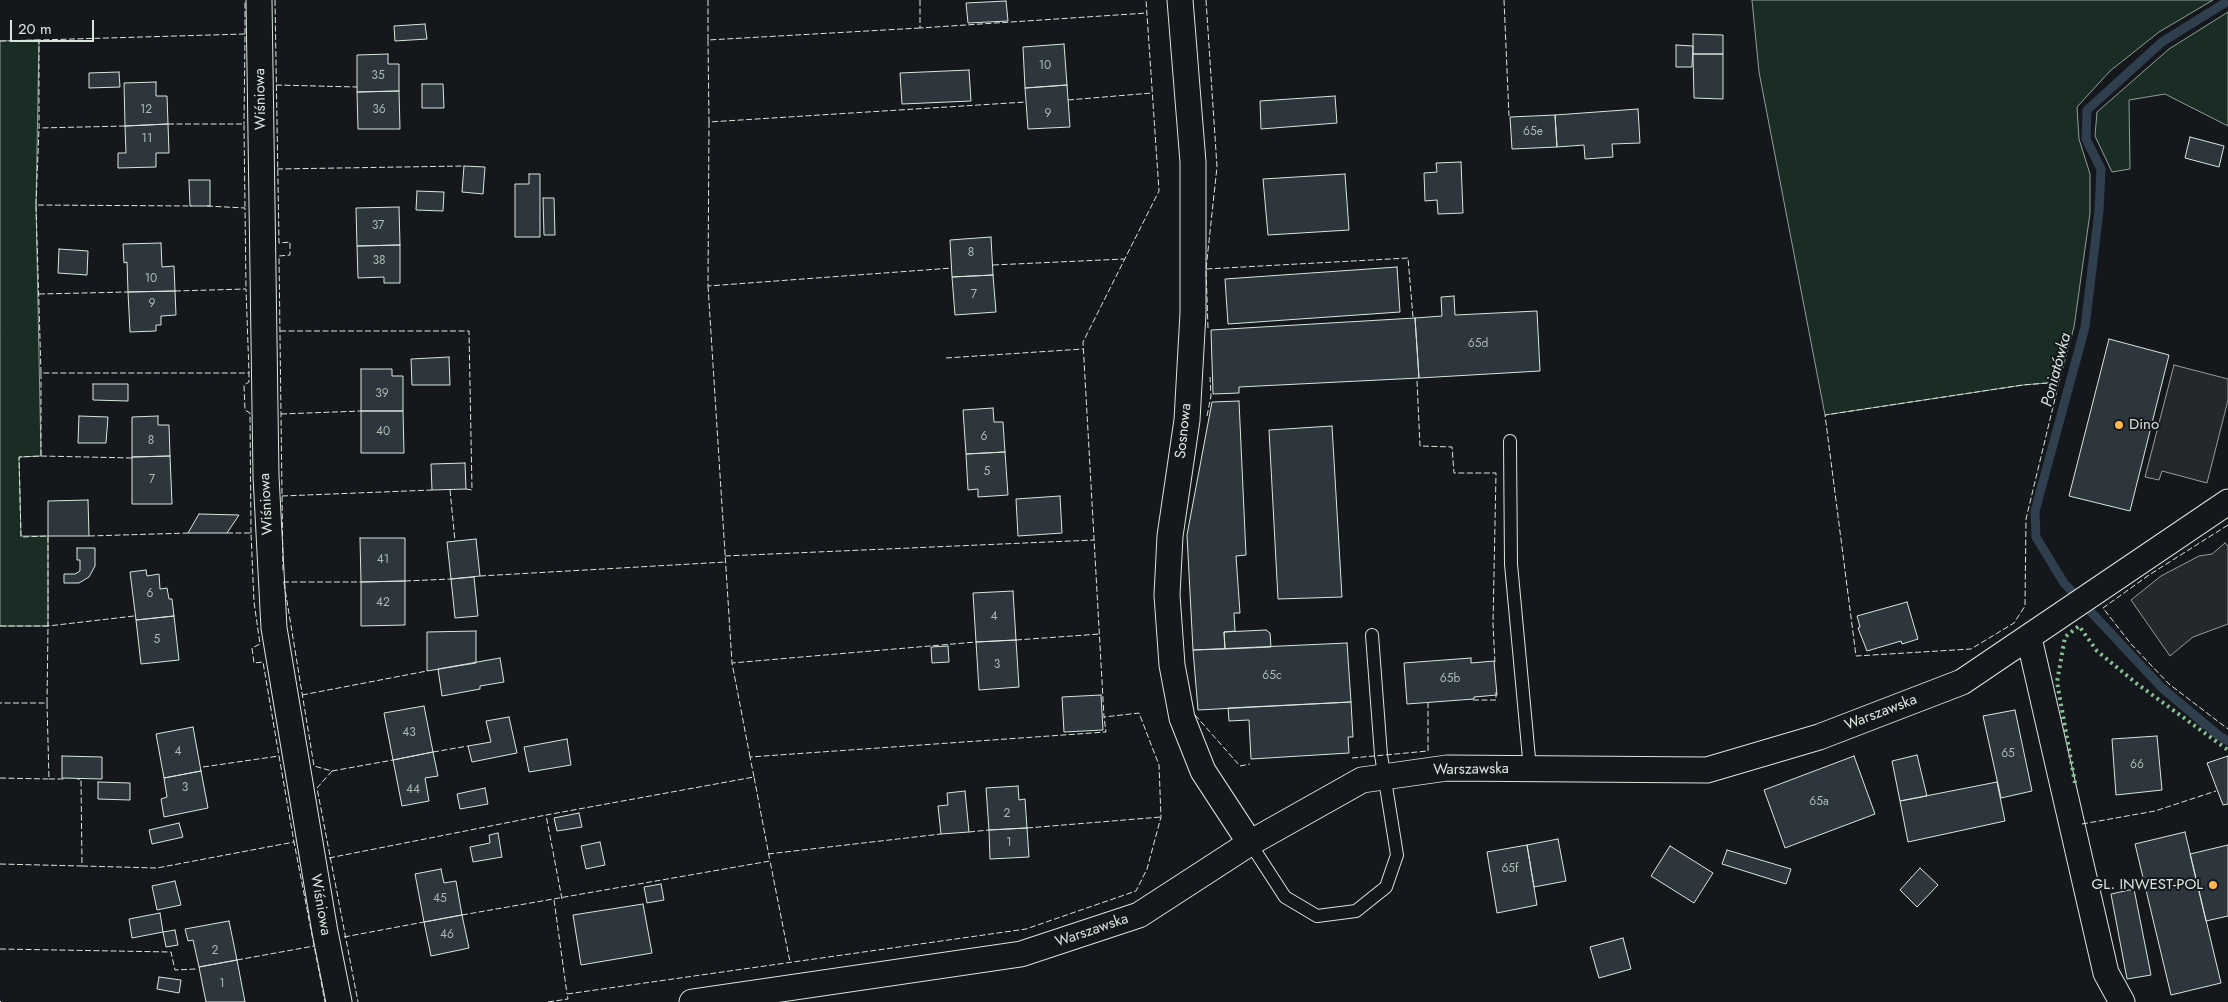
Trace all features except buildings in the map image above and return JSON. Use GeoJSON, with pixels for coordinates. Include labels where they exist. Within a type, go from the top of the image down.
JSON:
{"type":"FeatureCollection","features":[{"type":"Feature","properties":{"kind":"street","name":"Wiśniowa"},"geometry":{"type":"LineString","coordinates":[[259,0],[266,476],[274,628],[325,932],[339,1002]]}},
{"type":"Feature","properties":{"kind":"street","name":"Sosnowa"},"geometry":{"type":"LineString","coordinates":[[1180,0],[1193,162],[1193,313],[1187,420],[1170,536],[1167,595],[1172,665],[1182,718],[1203,771],[1250,843]]}},
{"type":"Feature","properties":{"kind":"street","name":"Warszawska"},"geometry":{"type":"LineString","coordinates":[[692,1002],[1022,954],[1139,915],[1250,843],[1362,780],[1447,768],[1707,770],[1818,737],[1962,682],[2029,638],[2098,588],[2228,502]]}},
{"type":"Feature","properties":{"kind":"street"},"geometry":{"type":"LineString","coordinates":[[2029,638],[2106,973],[2122,1002]]}},
{"type":"Feature","properties":{"kind":"lane"},"geometry":{"type":"LineString","coordinates":[[1510,441],[1511,564],[1530,769]]}},
{"type":"Feature","properties":{"kind":"lane"},"geometry":{"type":"LineString","coordinates":[[1250,843],[1285,897],[1318,916],[1356,911],[1386,888],[1397,855],[1384,777],[1372,635]]}},
{"type":"Feature","properties":{"kind":"green space"},"geometry":{"type":"Polygon","coordinates":[[[1752,0],[2213,0],[2159,32],[2110,71],[2077,107],[2079,139],[2090,174],[2090,213],[2074,327],[2059,382],[2023,385],[1825,415],[1759,72],[1752,0]]]}},
{"type":"Feature","properties":{"kind":"green space"},"geometry":{"type":"Polygon","coordinates":[[[2228,12],[2228,126],[2165,94],[2129,100],[2130,169],[2112,172],[2095,136],[2097,112],[2169,49],[2228,12]]]}},
{"type":"Feature","properties":{"kind":"green space"},"geometry":{"type":"Polygon","coordinates":[[[39,40],[36,205],[41,456],[19,457],[21,536],[48,536],[48,626],[0,626],[0,41],[39,40]]]}},
{"type":"Feature","properties":{"kind":"shaded area"},"geometry":{"type":"Polygon","coordinates":[[[2174,365],[2228,379],[2228,400],[2207,483],[2162,471],[2159,480],[2145,477],[2174,365]]]}},
{"type":"Feature","properties":{"kind":"shaded area"},"geometry":{"type":"Polygon","coordinates":[[[2225,543],[2228,546],[2228,624],[2193,637],[2170,656],[2131,600],[2161,576],[2199,556],[2212,554],[2225,543]]]}},
{"type":"Feature","properties":{"kind":"waterway","name":"Poniatówka"},"geometry":{"type":"LineString","coordinates":[[2228,1],[2162,42],[2087,110],[2086,139],[2101,169],[2099,211],[2085,327],[2035,511],[2036,537],[2064,583],[2162,688],[2218,735],[2228,741]]}},
{"type":"Feature","properties":{"kind":"hedge"},"geometry":{"type":"LineString","coordinates":[[2075,783],[2057,682],[2065,637],[2079,626],[2097,651],[2136,683],[2228,750]]}},
{"type":"Feature","properties":{"kind":"fence"},"geometry":{"type":"LineString","coordinates":[[245,0],[245,34]]}},
{"type":"Feature","properties":{"kind":"fence"},"geometry":{"type":"LineString","coordinates":[[275,0],[279,243],[290,242],[290,255],[279,256],[283,573]]}},
{"type":"Feature","properties":{"kind":"fence"},"geometry":{"type":"LineString","coordinates":[[708,0],[708,40]]}},
{"type":"Feature","properties":{"kind":"fence"},"geometry":{"type":"LineString","coordinates":[[920,0],[920,28],[1147,13]]}},
{"type":"Feature","properties":{"kind":"fence"},"geometry":{"type":"LineString","coordinates":[[548,1002],[568,999],[567,994],[1026,929],[1136,891],[1147,869],[1161,817],[1159,765],[1139,713],[1104,717],[1083,342],[1159,191],[1146,0]]}},
{"type":"Feature","properties":{"kind":"fence"},"geometry":{"type":"LineString","coordinates":[[1206,0],[1217,167],[1206,269]]}},
{"type":"Feature","properties":{"kind":"fence"},"geometry":{"type":"LineString","coordinates":[[1504,0],[1509,116]]}},
{"type":"Feature","properties":{"kind":"fence"},"geometry":{"type":"LineString","coordinates":[[920,28],[708,40],[709,122],[1026,102]]}},
{"type":"Feature","properties":{"kind":"fence"},"geometry":{"type":"LineString","coordinates":[[125,126],[39,128],[39,40],[245,34],[244,124]]}},
{"type":"Feature","properties":{"kind":"fence"},"geometry":{"type":"LineString","coordinates":[[0,41],[39,40]]}},
{"type":"Feature","properties":{"kind":"fence"},"geometry":{"type":"LineString","coordinates":[[276,85],[357,87]]}},
{"type":"Feature","properties":{"kind":"fence"},"geometry":{"type":"LineString","coordinates":[[1068,100],[1152,93]]}},
{"type":"Feature","properties":{"kind":"fence"},"geometry":{"type":"LineString","coordinates":[[709,122],[708,286],[952,268]]}},
{"type":"Feature","properties":{"kind":"fence"},"geometry":{"type":"LineString","coordinates":[[168,124],[244,124],[245,208]]}},
{"type":"Feature","properties":{"kind":"fence"},"geometry":{"type":"LineString","coordinates":[[36,205],[39,128]]}},
{"type":"Feature","properties":{"kind":"fence"},"geometry":{"type":"LineString","coordinates":[[277,169],[464,166]]}},
{"type":"Feature","properties":{"kind":"fence"},"geometry":{"type":"LineString","coordinates":[[41,373],[36,205],[192,206]]}},
{"type":"Feature","properties":{"kind":"fence"},"geometry":{"type":"LineString","coordinates":[[207,206],[245,208],[246,289]]}},
{"type":"Feature","properties":{"kind":"fence"},"geometry":{"type":"LineString","coordinates":[[1208,328],[1206,269],[1408,258],[1413,317]]}},
{"type":"Feature","properties":{"kind":"fence"},"geometry":{"type":"LineString","coordinates":[[993,265],[1124,259]]}},
{"type":"Feature","properties":{"kind":"fence"},"geometry":{"type":"LineString","coordinates":[[708,286],[732,663]]}},
{"type":"Feature","properties":{"kind":"fence"},"geometry":{"type":"LineString","coordinates":[[175,291],[246,289],[249,373]]}},
{"type":"Feature","properties":{"kind":"fence"},"geometry":{"type":"LineString","coordinates":[[39,294],[128,292]]}},
{"type":"Feature","properties":{"kind":"fence"},"geometry":{"type":"LineString","coordinates":[[280,331],[469,331],[472,490],[466,489]]}},
{"type":"Feature","properties":{"kind":"fence"},"geometry":{"type":"LineString","coordinates":[[946,358],[1083,349]]}},
{"type":"Feature","properties":{"kind":"fence"},"geometry":{"type":"LineString","coordinates":[[134,616],[48,626],[48,536],[21,537],[19,457],[41,456],[41,373],[249,373],[249,382],[244,385],[245,410],[250,413],[251,533]]}},
{"type":"Feature","properties":{"kind":"fence"},"geometry":{"type":"LineString","coordinates":[[1207,416],[1211,396],[1210,377]]}},
{"type":"Feature","properties":{"kind":"fence"},"geometry":{"type":"LineString","coordinates":[[1417,381],[1420,446],[1452,447],[1454,473],[1496,473],[1493,624],[1495,664]]}},
{"type":"Feature","properties":{"kind":"fence"},"geometry":{"type":"LineString","coordinates":[[2059,382],[2026,519],[2025,606],[2014,623],[1971,649],[1856,656],[1825,415],[2023,385],[2059,382]]}},
{"type":"Feature","properties":{"kind":"fence"},"geometry":{"type":"LineString","coordinates":[[281,414],[361,411]]}},
{"type":"Feature","properties":{"kind":"fence"},"geometry":{"type":"LineString","coordinates":[[41,456],[132,458]]}},
{"type":"Feature","properties":{"kind":"fence"},"geometry":{"type":"LineString","coordinates":[[282,496],[432,490]]}},
{"type":"Feature","properties":{"kind":"fence"},"geometry":{"type":"LineString","coordinates":[[450,490],[455,541]]}},
{"type":"Feature","properties":{"kind":"fence"},"geometry":{"type":"LineString","coordinates":[[2228,525],[2149,575],[2103,608],[2131,644],[2169,684],[2228,729]]}},
{"type":"Feature","properties":{"kind":"fence"},"geometry":{"type":"LineString","coordinates":[[89,536],[188,533]]}},
{"type":"Feature","properties":{"kind":"fence"},"geometry":{"type":"LineString","coordinates":[[227,533],[251,533],[254,602],[260,644],[252,648],[254,663],[263,662],[279,756]]}},
{"type":"Feature","properties":{"kind":"fence"},"geometry":{"type":"LineString","coordinates":[[725,556],[1094,540]]}},
{"type":"Feature","properties":{"kind":"fence"},"geometry":{"type":"LineString","coordinates":[[480,576],[726,562]]}},
{"type":"Feature","properties":{"kind":"fence"},"geometry":{"type":"LineString","coordinates":[[405,581],[451,579]]}},
{"type":"Feature","properties":{"kind":"fence"},"geometry":{"type":"LineString","coordinates":[[283,582],[361,582]]}},
{"type":"Feature","properties":{"kind":"fence"},"geometry":{"type":"LineString","coordinates":[[284,583],[314,766],[332,771],[317,788],[358,1002]]}},
{"type":"Feature","properties":{"kind":"fence"},"geometry":{"type":"LineString","coordinates":[[0,626],[48,626],[47,703],[0,703]]}},
{"type":"Feature","properties":{"kind":"fence"},"geometry":{"type":"LineString","coordinates":[[1016,640],[1100,634]]}},
{"type":"Feature","properties":{"kind":"fence"},"geometry":{"type":"LineString","coordinates":[[750,757],[732,663],[976,642]]}},
{"type":"Feature","properties":{"kind":"fence"},"geometry":{"type":"LineString","coordinates":[[302,695],[427,671]]}},
{"type":"Feature","properties":{"kind":"fence"},"geometry":{"type":"LineString","coordinates":[[1473,700],[1496,700],[1496,692]]}},
{"type":"Feature","properties":{"kind":"fence"},"geometry":{"type":"LineString","coordinates":[[0,778],[49,779],[47,703]]}},
{"type":"Feature","properties":{"kind":"fence"},"geometry":{"type":"LineString","coordinates":[[1352,758],[1428,751],[1428,703]]}},
{"type":"Feature","properties":{"kind":"fence"},"geometry":{"type":"LineString","coordinates":[[1195,715],[1240,766],[1250,764]]}},
{"type":"Feature","properties":{"kind":"fence"},"geometry":{"type":"LineString","coordinates":[[754,777],[750,757],[1106,732],[1104,717]]}},
{"type":"Feature","properties":{"kind":"fence"},"geometry":{"type":"LineString","coordinates":[[433,752],[468,746]]}},
{"type":"Feature","properties":{"kind":"fence"},"geometry":{"type":"LineString","coordinates":[[203,767],[279,756],[294,842]]}},
{"type":"Feature","properties":{"kind":"fence"},"geometry":{"type":"LineString","coordinates":[[332,771],[393,760]]}},
{"type":"Feature","properties":{"kind":"fence"},"geometry":{"type":"LineString","coordinates":[[562,899],[546,815],[754,777],[770,861]]}},
{"type":"Feature","properties":{"kind":"fence"},"geometry":{"type":"LineString","coordinates":[[49,779],[65,779]]}},
{"type":"Feature","properties":{"kind":"fence"},"geometry":{"type":"LineString","coordinates":[[0,864],[82,866],[81,779],[77,779]]}},
{"type":"Feature","properties":{"kind":"fence"},"geometry":{"type":"LineString","coordinates":[[2082,824],[2155,811],[2216,791]]}},
{"type":"Feature","properties":{"kind":"fence"},"geometry":{"type":"LineString","coordinates":[[329,858],[546,815]]}},
{"type":"Feature","properties":{"kind":"fence"},"geometry":{"type":"LineString","coordinates":[[1027,828],[1161,817]]}},
{"type":"Feature","properties":{"kind":"fence"},"geometry":{"type":"LineString","coordinates":[[969,832],[989,830]]}},
{"type":"Feature","properties":{"kind":"fence"},"geometry":{"type":"LineString","coordinates":[[768,854],[941,834]]}},
{"type":"Feature","properties":{"kind":"fence"},"geometry":{"type":"LineString","coordinates":[[82,866],[157,868],[294,842],[325,1002]]}},
{"type":"Feature","properties":{"kind":"fence"},"geometry":{"type":"LineString","coordinates":[[462,915],[770,861],[790,962]]}},
{"type":"Feature","properties":{"kind":"fence"},"geometry":{"type":"LineString","coordinates":[[554,900],[567,994]]}},
{"type":"Feature","properties":{"kind":"fence"},"geometry":{"type":"LineString","coordinates":[[344,937],[424,922]]}},
{"type":"Feature","properties":{"kind":"fence"},"geometry":{"type":"LineString","coordinates":[[237,960],[314,946]]}},
{"type":"Feature","properties":{"kind":"fence"},"geometry":{"type":"LineString","coordinates":[[0,949],[171,952],[175,970],[196,969]]}},
{"type":"Feature","properties":{"kind":"place","name":"Dino"},"geometry":{"type":"Point","coordinates":[2119,425]}},
{"type":"Feature","properties":{"kind":"place","name":"GL. INWEST-POL"},"geometry":{"type":"Point","coordinates":[2213,885]}}]}
